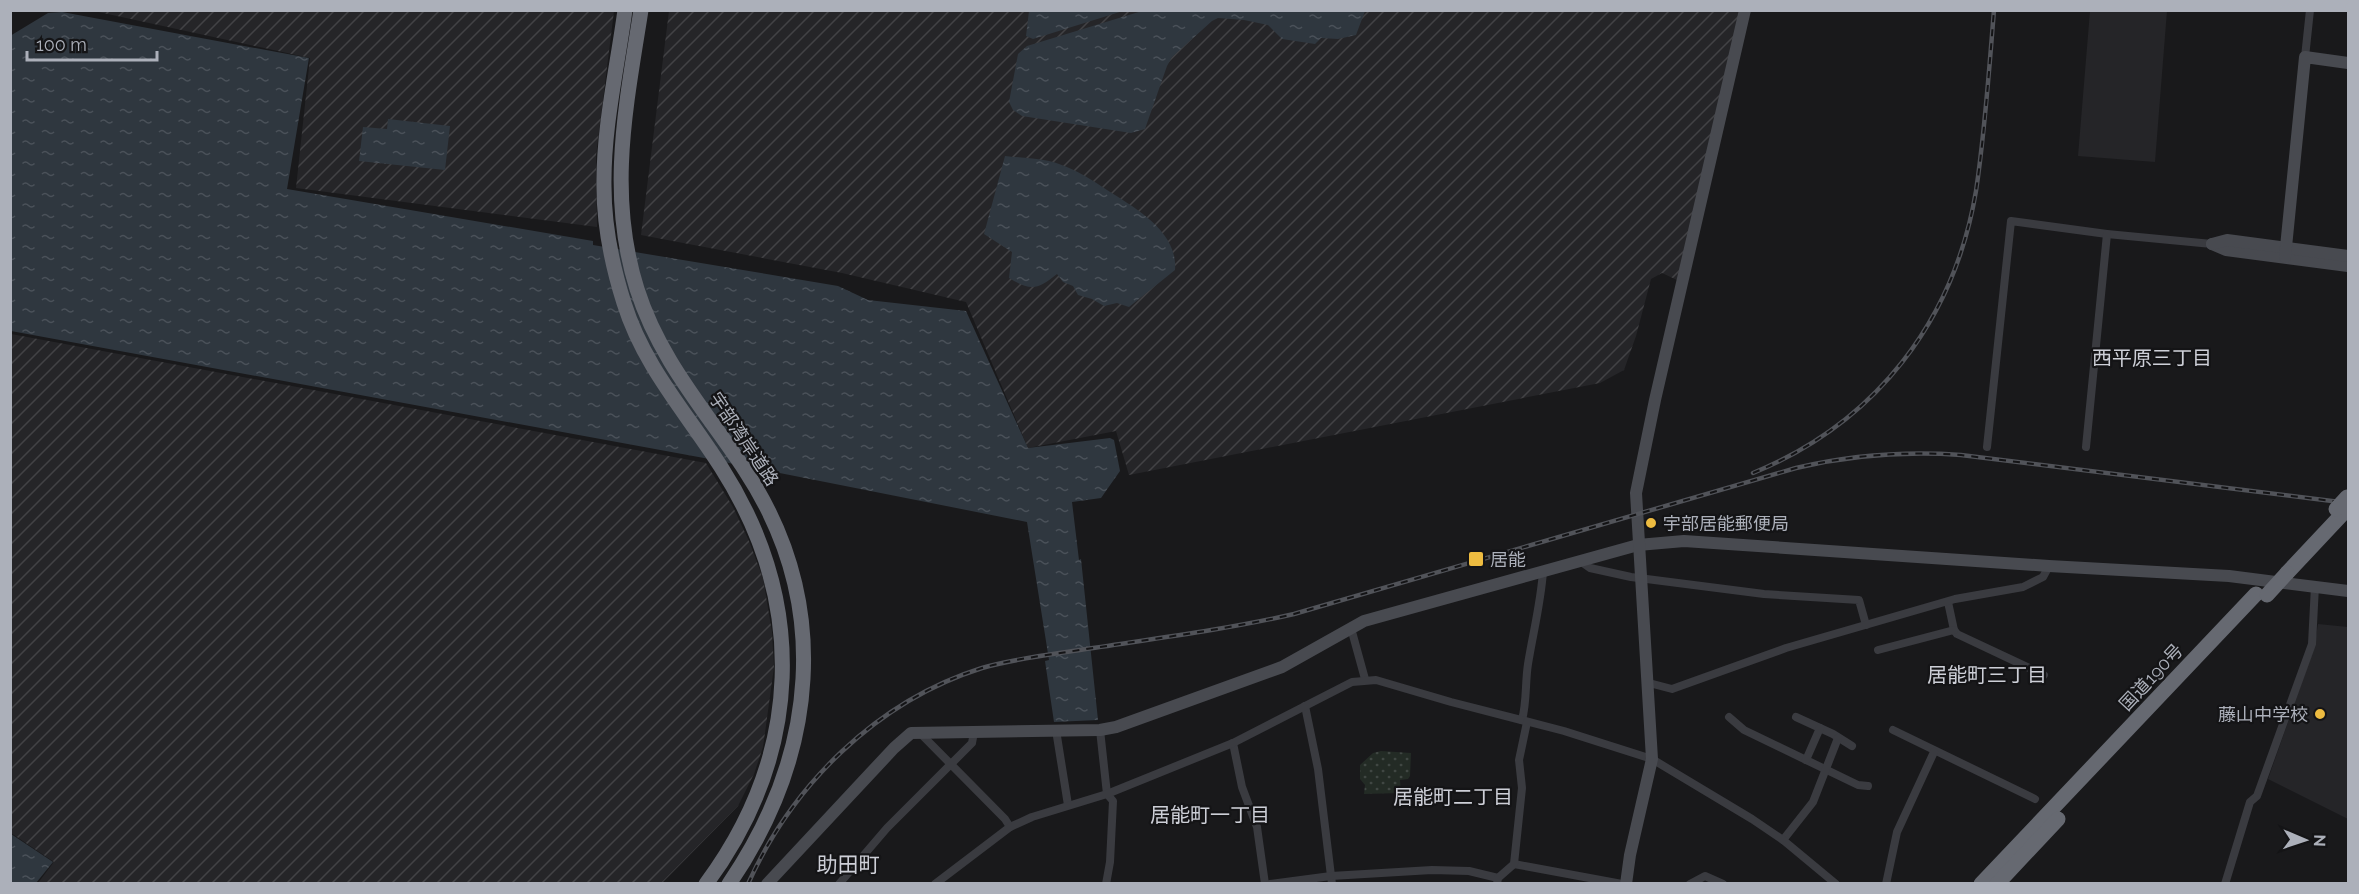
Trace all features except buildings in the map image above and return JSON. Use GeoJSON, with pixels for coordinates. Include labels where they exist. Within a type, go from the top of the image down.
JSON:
{"type":"FeatureCollection","features":[{"type":"Feature","properties":{"kind":"highway","name":"宇部湾岸道路"},"geometry":{"type":"LineString","coordinates":[[624,10],[620,193],[624,232],[637,289],[651,326],[674,369],[740,463],[764,503],[786,557],[802,633],[803,690],[798,726],[789,762],[770,813],[729,884]]}},
{"type":"Feature","properties":{"kind":"highway","name":"宇部湾岸道路"},"geometry":{"type":"LineString","coordinates":[[643,10],[624,72],[606,149],[604,186],[607,236],[619,287],[631,323],[655,372],[720,466],[748,516],[768,567],[783,642],[782,698],[771,755],[746,821],[706,884]]}},
{"type":"Feature","properties":{"kind":"highway","name":"国道190号"},"geometry":{"type":"LineString","coordinates":[[1981,884],[2261,595],[2345,504]]}},
{"type":"Feature","properties":{"kind":"highway","name":"国道190号"},"geometry":{"type":"LineString","coordinates":[[1997,884],[2261,595]]}},
{"type":"Feature","properties":{"kind":"street"},"geometry":{"type":"LineString","coordinates":[[1514,864],[1624,884],[1652,759],[1636,493],[1745,10]]}},
{"type":"Feature","properties":{"kind":"street"},"geometry":{"type":"LineString","coordinates":[[2285,253],[2310,10]]}},
{"type":"Feature","properties":{"kind":"street"},"geometry":{"type":"LineString","coordinates":[[2305,57],[2349,63]]}},
{"type":"Feature","properties":{"kind":"street"},"geometry":{"type":"LineString","coordinates":[[1987,447],[2011,221],[2107,234],[2212,244],[2226,250],[2349,256]]}},
{"type":"Feature","properties":{"kind":"street"},"geometry":{"type":"LineString","coordinates":[[2086,447],[2107,234]]}},
{"type":"Feature","properties":{"kind":"street"},"geometry":{"type":"LineString","coordinates":[[2285,253],[2349,266]]}},
{"type":"Feature","properties":{"kind":"street"},"geometry":{"type":"LineString","coordinates":[[767,884],[899,743],[911,734],[1100,730],[1116,727],[1282,667],[1351,628],[1381,616],[1638,545],[1684,541],[2229,576],[2349,591]]}},
{"type":"Feature","properties":{"kind":"street"},"geometry":{"type":"LineString","coordinates":[[1580,561],[1599,570],[1641,578],[1764,594],[1859,600],[1866,625]]}},
{"type":"Feature","properties":{"kind":"street"},"geometry":{"type":"LineString","coordinates":[[1648,683],[1672,689],[1786,648],[1948,602],[2033,584],[2043,577],[2049,566]]}},
{"type":"Feature","properties":{"kind":"street"},"geometry":{"type":"LineString","coordinates":[[1233,742],[1242,787],[1257,827],[1267,884],[1453,870],[1469,871],[1498,880],[1514,864],[1522,788],[1519,760],[1526,705],[1527,671],[1543,571]]}},
{"type":"Feature","properties":{"kind":"street"},"geometry":{"type":"LineString","coordinates":[[2225,884],[2250,802],[2257,796],[2312,644],[2315,586]]}},
{"type":"Feature","properties":{"kind":"street"},"geometry":{"type":"LineString","coordinates":[[1948,602],[1954,630],[1957,634],[2044,675]]}},
{"type":"Feature","properties":{"kind":"street"},"geometry":{"type":"LineString","coordinates":[[1351,628],[1365,679]]}},
{"type":"Feature","properties":{"kind":"street"},"geometry":{"type":"LineString","coordinates":[[1878,650],[1954,630]]}},
{"type":"Feature","properties":{"kind":"street"},"geometry":{"type":"LineString","coordinates":[[936,883],[1010,827],[1032,817],[1107,794],[1233,742],[1352,682],[1365,679],[1376,680],[1524,721],[1652,759],[1728,803],[1783,840],[1836,884]]}},
{"type":"Feature","properties":{"kind":"street"},"geometry":{"type":"LineString","coordinates":[[1305,706],[1319,776],[1331,880]]}},
{"type":"Feature","properties":{"kind":"street"},"geometry":{"type":"LineString","coordinates":[[1729,717],[1744,730],[1858,784],[1868,786]]}},
{"type":"Feature","properties":{"kind":"street"},"geometry":{"type":"LineString","coordinates":[[1796,717],[1852,746]]}},
{"type":"Feature","properties":{"kind":"street"},"geometry":{"type":"LineString","coordinates":[[1806,760],[1820,728]]}},
{"type":"Feature","properties":{"kind":"street"},"geometry":{"type":"LineString","coordinates":[[1056,730],[1068,805]]}},
{"type":"Feature","properties":{"kind":"street"},"geometry":{"type":"LineString","coordinates":[[1100,730],[1107,794],[1113,801],[1110,862],[1106,884]]}},
{"type":"Feature","properties":{"kind":"street"},"geometry":{"type":"LineString","coordinates":[[1893,730],[1934,752],[2035,799]]}},
{"type":"Feature","properties":{"kind":"street"},"geometry":{"type":"LineString","coordinates":[[839,884],[887,828],[972,743],[974,732]]}},
{"type":"Feature","properties":{"kind":"street"},"geometry":{"type":"LineString","coordinates":[[920,733],[1005,819],[1010,827]]}},
{"type":"Feature","properties":{"kind":"street"},"geometry":{"type":"LineString","coordinates":[[1783,840],[1812,802],[1838,738]]}},
{"type":"Feature","properties":{"kind":"street"},"geometry":{"type":"LineString","coordinates":[[1886,884],[1898,832],[1934,752]]}},
{"type":"Feature","properties":{"kind":"street"},"geometry":{"type":"LineString","coordinates":[[1690,884],[1705,876],[1723,884]]}},
{"type":"Feature","properties":{"kind":"street"},"geometry":{"type":"LineString","coordinates":[[936,883],[945,884]]}},
{"type":"Feature","properties":{"kind":"shaded area"},"geometry":{"type":"Polygon","coordinates":[[[94,11],[614,11],[596,156],[597,227],[296,188],[310,58],[94,11]]]}},
{"type":"Feature","properties":{"kind":"shaded area"},"geometry":{"type":"Polygon","coordinates":[[[669,11],[1740,11],[1677,280],[1662,273],[1651,279],[1636,336],[1624,370],[1600,383],[1129,475],[1116,431],[1028,448],[966,302],[842,273],[641,235],[669,11]]]}},
{"type":"Feature","properties":{"kind":"shaded area"},"geometry":{"type":"Polygon","coordinates":[[[2090,11],[2167,11],[2155,162],[2078,156],[2090,11]]]}},
{"type":"Feature","properties":{"kind":"shaded area"},"geometry":{"type":"Polygon","coordinates":[[[11,334],[706,463],[733,507],[749,541],[763,578],[772,632],[774,667],[763,747],[754,774],[738,806],[662,883],[38,883],[54,862],[11,833],[11,334]]]}},
{"type":"Feature","properties":{"kind":"shaded area","name":"藤山中学校"},"geometry":{"type":"Polygon","coordinates":[[[2318,624],[2348,627],[2348,819],[2268,779],[2314,648],[2318,624]]]}},
{"type":"Feature","properties":{"kind":"shaded area"},"geometry":{"type":"Polygon","coordinates":[[[1381,751],[1411,753],[1410,776],[1408,779],[1400,780],[1401,793],[1364,794],[1365,785],[1360,779],[1360,765],[1373,753],[1381,751]]]}},
{"type":"Feature","properties":{"kind":"water"},"geometry":{"type":"Polygon","coordinates":[[[1029,10],[1123,11],[1033,39],[1026,36],[1029,10]]]}},
{"type":"Feature","properties":{"kind":"water"},"geometry":{"type":"Polygon","coordinates":[[[1142,11],[1365,11],[1356,35],[1338,39],[1321,38],[1315,44],[1282,39],[1268,25],[1218,18],[1212,21],[1172,57],[1145,129],[1131,133],[1022,116],[1013,110],[1009,102],[1018,54],[1027,46],[1142,11]]]}},
{"type":"Feature","properties":{"kind":"water"},"geometry":{"type":"Polygon","coordinates":[[[62,12],[309,58],[287,189],[593,241],[593,245],[838,286],[868,300],[966,311],[1028,448],[1110,438],[1114,440],[1120,471],[1101,498],[1072,502],[1079,560],[1081,559],[1098,720],[1054,722],[1045,661],[1049,660],[1027,522],[704,458],[11,331],[10,36],[48,13],[62,12]]]}},
{"type":"Feature","properties":{"kind":"water"},"geometry":{"type":"Polygon","coordinates":[[[388,119],[450,126],[445,170],[359,161],[363,127],[387,129],[388,119]]]}},
{"type":"Feature","properties":{"kind":"water"},"geometry":{"type":"Polygon","coordinates":[[[1005,156],[1046,160],[1066,166],[1142,213],[1153,222],[1170,244],[1175,270],[1129,307],[1117,303],[1104,306],[1078,295],[1073,286],[1063,282],[1057,274],[1034,287],[1023,285],[1009,278],[1012,252],[984,234],[1005,156]]]}},
{"type":"Feature","properties":{"kind":"water"},"geometry":{"type":"Polygon","coordinates":[[[11,834],[53,862],[36,883],[11,883],[11,834]]]}},
{"type":"Feature","properties":{"kind":"railway"},"geometry":{"type":"LineString","coordinates":[[1753,473],[1797,452],[1836,426],[1871,396],[1902,362],[1928,325],[1949,283],[1965,239],[1976,191],[1994,10]]}},
{"type":"Feature","properties":{"kind":"railway"},"geometry":{"type":"LineString","coordinates":[[748,884],[766,848],[788,813],[842,751],[873,725],[907,702],[944,683],[982,668],[1018,660],[1214,630],[1294,614],[1796,468],[1878,455],[1961,455],[2348,503]]}},
{"type":"Feature","properties":{"kind":"place","name":"宇部居能郵便局"},"geometry":{"type":"Point","coordinates":[1651,523]}},
{"type":"Feature","properties":{"kind":"place","name":"居能"},"geometry":{"type":"Point","coordinates":[1476,559]}},
{"type":"Feature","properties":{"kind":"place","name":"藤山中学校"},"geometry":{"type":"Point","coordinates":[2320,714]}},
{"type":"Feature","properties":{"kind":"district","name":"西平原三丁目"},"geometry":{"type":"Point","coordinates":[2152,358]}},
{"type":"Feature","properties":{"kind":"district","name":"居能町三丁目"},"geometry":{"type":"Point","coordinates":[1987,675]}},
{"type":"Feature","properties":{"kind":"district","name":"居能町二丁目"},"geometry":{"type":"Point","coordinates":[1453,797]}},
{"type":"Feature","properties":{"kind":"district","name":"居能町一丁目"},"geometry":{"type":"Point","coordinates":[1210,815]}},
{"type":"Feature","properties":{"kind":"district","name":"助田町"},"geometry":{"type":"Point","coordinates":[848,864]}}]}
